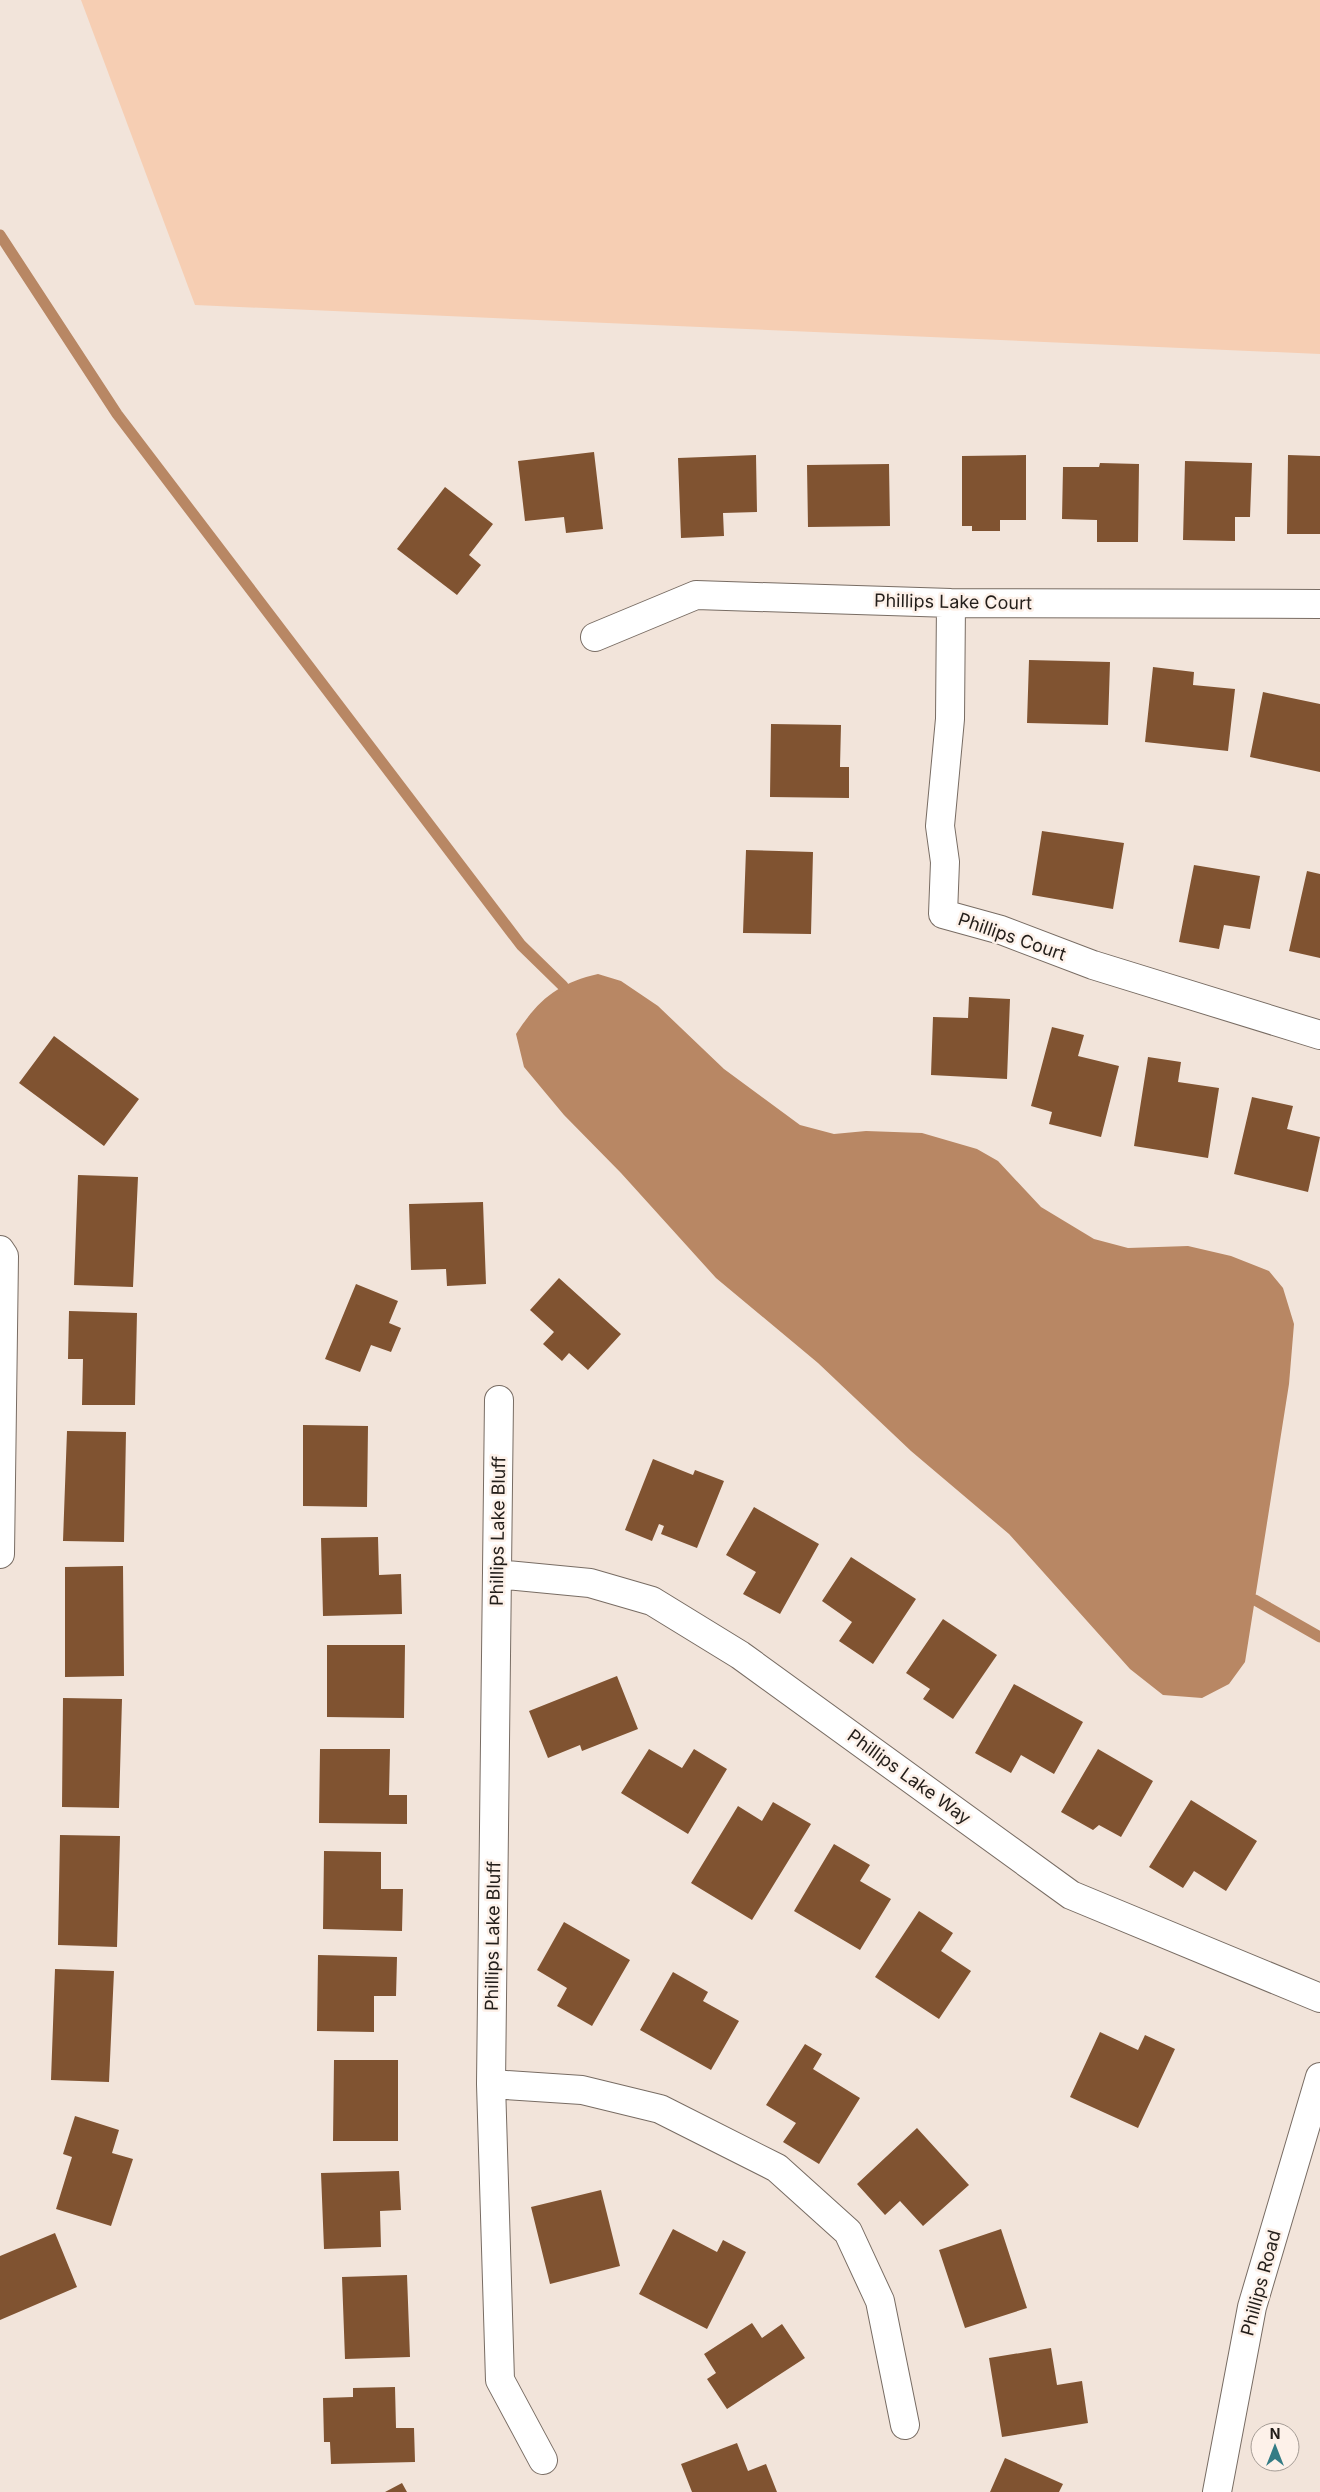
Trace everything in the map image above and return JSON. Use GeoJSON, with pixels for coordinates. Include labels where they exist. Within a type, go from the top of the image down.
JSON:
{"type":"FeatureCollection","features":[{"type":"Feature","properties":{"kind":"street","name":"Phillips Lake Court"},"geometry":{"type":"LineString","coordinates":[[595,637],[696,595],[952,604],[1320,604]]}},
{"type":"Feature","properties":{"kind":"street","name":"Phillips Court"},"geometry":{"type":"LineString","coordinates":[[952,604],[950,719],[940,826],[944,862],[944,914],[1000,930],[1093,965],[1320,1035]]}},
{"type":"Feature","properties":{"kind":"street"},"geometry":{"type":"LineString","coordinates":[[0,1250],[4,1256],[0,1554]]}},
{"type":"Feature","properties":{"kind":"street","name":"Phillips Lake Bluff"},"geometry":{"type":"LineString","coordinates":[[499,1400],[491,2084],[500,2380],[543,2460]]}},
{"type":"Feature","properties":{"kind":"street","name":"Phillips Lake Way"},"geometry":{"type":"LineString","coordinates":[[497,1574],[590,1583],[652,1601],[740,1655],[1072,1895],[1320,1998]]}},
{"type":"Feature","properties":{"kind":"street","name":"Phillips Road"},"geometry":{"type":"LineString","coordinates":[[1217,2492],[1252,2307],[1320,2077]]}},
{"type":"Feature","properties":{"kind":"street"},"geometry":{"type":"LineString","coordinates":[[491,2084],[582,2090],[660,2109],[776,2168],[848,2232],[880,2301],[904,2425]]}},
{"type":"Feature","properties":{"kind":"shaded area"},"geometry":{"type":"Polygon","coordinates":[[[81,0],[1320,0],[1320,354],[195,305],[81,0]]]}},
{"type":"Feature","properties":{"kind":"shaded area"},"geometry":{"type":"Polygon","coordinates":[[[598,974],[621,981],[658,1006],[724,1069],[800,1125],[834,1134],[866,1131],[922,1133],[977,1149],[998,1161],[1041,1207],[1094,1239],[1128,1248],[1188,1246],[1231,1256],[1269,1271],[1283,1288],[1294,1324],[1289,1384],[1245,1662],[1229,1684],[1202,1698],[1163,1695],[1130,1669],[1009,1534],[911,1451],[818,1363],[716,1278],[621,1173],[564,1115],[524,1067],[516,1034],[532,1012],[550,995],[571,982],[598,974]]]}},
{"type":"Feature","properties":{"kind":"building"},"geometry":{"type":"Polygon","coordinates":[[[594,452],[603,529],[566,533],[564,517],[525,521],[518,461],[594,452]]]}},
{"type":"Feature","properties":{"kind":"building"},"geometry":{"type":"Polygon","coordinates":[[[756,455],[757,512],[723,513],[724,536],[681,538],[678,458],[756,455]]]}},
{"type":"Feature","properties":{"kind":"building"},"geometry":{"type":"Polygon","coordinates":[[[1026,455],[1026,520],[1000,520],[1000,531],[972,531],[972,526],[962,526],[962,456],[1026,455]]]}},
{"type":"Feature","properties":{"kind":"building"},"geometry":{"type":"Polygon","coordinates":[[[1288,455],[1320,456],[1320,534],[1287,534],[1288,455]]]}},
{"type":"Feature","properties":{"kind":"building"},"geometry":{"type":"Polygon","coordinates":[[[1185,461],[1252,463],[1250,517],[1235,517],[1235,541],[1183,540],[1185,461]]]}},
{"type":"Feature","properties":{"kind":"building"},"geometry":{"type":"Polygon","coordinates":[[[1100,463],[1139,464],[1138,542],[1097,542],[1097,520],[1062,519],[1063,467],[1099,467],[1100,463]]]}},
{"type":"Feature","properties":{"kind":"building"},"geometry":{"type":"Polygon","coordinates":[[[889,464],[890,526],[808,527],[807,465],[889,464]]]}},
{"type":"Feature","properties":{"kind":"building"},"geometry":{"type":"Polygon","coordinates":[[[445,487],[493,524],[469,555],[481,565],[457,595],[397,549],[445,487]]]}},
{"type":"Feature","properties":{"kind":"building"},"geometry":{"type":"Polygon","coordinates":[[[1029,660],[1110,662],[1108,725],[1027,723],[1029,660]]]}},
{"type":"Feature","properties":{"kind":"building"},"geometry":{"type":"Polygon","coordinates":[[[1153,667],[1194,672],[1193,685],[1235,689],[1228,751],[1145,742],[1153,667]]]}},
{"type":"Feature","properties":{"kind":"building"},"geometry":{"type":"Polygon","coordinates":[[[1263,692],[1320,704],[1320,772],[1250,757],[1263,692]]]}},
{"type":"Feature","properties":{"kind":"building"},"geometry":{"type":"Polygon","coordinates":[[[771,724],[841,725],[840,767],[849,767],[849,798],[770,797],[771,724]]]}},
{"type":"Feature","properties":{"kind":"building"},"geometry":{"type":"Polygon","coordinates":[[[1042,831],[1124,843],[1113,909],[1032,895],[1042,831]]]}},
{"type":"Feature","properties":{"kind":"building"},"geometry":{"type":"Polygon","coordinates":[[[746,850],[813,852],[811,934],[743,933],[746,850]]]}},
{"type":"Feature","properties":{"kind":"building"},"geometry":{"type":"Polygon","coordinates":[[[1194,865],[1260,876],[1250,929],[1224,925],[1219,949],[1179,942],[1194,865]]]}},
{"type":"Feature","properties":{"kind":"building"},"geometry":{"type":"Polygon","coordinates":[[[1307,871],[1320,874],[1320,958],[1289,951],[1307,871]]]}},
{"type":"Feature","properties":{"kind":"building"},"geometry":{"type":"Polygon","coordinates":[[[969,997],[1010,999],[1007,1079],[931,1075],[933,1017],[968,1018],[969,997]]]}},
{"type":"Feature","properties":{"kind":"building"},"geometry":{"type":"Polygon","coordinates":[[[1052,1027],[1084,1035],[1078,1056],[1119,1066],[1101,1137],[1049,1124],[1052,1112],[1031,1106],[1052,1027]]]}},
{"type":"Feature","properties":{"kind":"building"},"geometry":{"type":"Polygon","coordinates":[[[54,1036],[139,1099],[104,1146],[19,1083],[54,1036]]]}},
{"type":"Feature","properties":{"kind":"building"},"geometry":{"type":"Polygon","coordinates":[[[1148,1057],[1181,1062],[1178,1082],[1219,1088],[1208,1158],[1134,1146],[1148,1057]]]}},
{"type":"Feature","properties":{"kind":"building"},"geometry":{"type":"Polygon","coordinates":[[[1252,1097],[1293,1106],[1287,1129],[1320,1137],[1308,1192],[1234,1174],[1252,1097]]]}},
{"type":"Feature","properties":{"kind":"building"},"geometry":{"type":"Polygon","coordinates":[[[78,1175],[138,1177],[133,1287],[74,1285],[78,1175]]]}},
{"type":"Feature","properties":{"kind":"building"},"geometry":{"type":"Polygon","coordinates":[[[483,1202],[486,1284],[447,1286],[446,1269],[411,1270],[409,1204],[483,1202]]]}},
{"type":"Feature","properties":{"kind":"building"},"geometry":{"type":"Polygon","coordinates":[[[559,1278],[621,1334],[588,1370],[569,1353],[562,1361],[543,1344],[554,1332],[530,1310],[559,1278]]]}},
{"type":"Feature","properties":{"kind":"building"},"geometry":{"type":"Polygon","coordinates":[[[356,1284],[398,1301],[389,1323],[401,1328],[391,1352],[371,1345],[360,1372],[325,1359],[356,1284]]]}},
{"type":"Feature","properties":{"kind":"building"},"geometry":{"type":"Polygon","coordinates":[[[69,1311],[137,1313],[135,1405],[82,1405],[83,1359],[68,1359],[69,1311]]]}},
{"type":"Feature","properties":{"kind":"building"},"geometry":{"type":"Polygon","coordinates":[[[303,1425],[368,1426],[367,1507],[303,1506],[303,1425]]]}},
{"type":"Feature","properties":{"kind":"building"},"geometry":{"type":"Polygon","coordinates":[[[67,1431],[126,1432],[124,1542],[63,1541],[67,1431]]]}},
{"type":"Feature","properties":{"kind":"building"},"geometry":{"type":"Polygon","coordinates":[[[653,1459],[693,1475],[695,1470],[724,1481],[697,1548],[661,1534],[664,1526],[659,1524],[652,1541],[625,1530],[653,1459]]]}},
{"type":"Feature","properties":{"kind":"building"},"geometry":{"type":"Polygon","coordinates":[[[754,1507],[819,1544],[780,1614],[743,1594],[756,1572],[726,1555],[754,1507]]]}},
{"type":"Feature","properties":{"kind":"building"},"geometry":{"type":"Polygon","coordinates":[[[378,1537],[379,1575],[401,1574],[402,1614],[323,1616],[321,1538],[378,1537]]]}},
{"type":"Feature","properties":{"kind":"building"},"geometry":{"type":"Polygon","coordinates":[[[851,1557],[916,1599],[873,1664],[839,1641],[852,1622],[822,1601],[851,1557]]]}},
{"type":"Feature","properties":{"kind":"building"},"geometry":{"type":"Polygon","coordinates":[[[123,1566],[124,1676],[65,1677],[65,1567],[123,1566]]]}},
{"type":"Feature","properties":{"kind":"building"},"geometry":{"type":"Polygon","coordinates":[[[943,1619],[997,1655],[953,1719],[923,1699],[930,1689],[906,1673],[943,1619]]]}},
{"type":"Feature","properties":{"kind":"building"},"geometry":{"type":"Polygon","coordinates":[[[327,1645],[405,1645],[404,1718],[327,1717],[327,1645]]]}},
{"type":"Feature","properties":{"kind":"building"},"geometry":{"type":"Polygon","coordinates":[[[617,1676],[638,1729],[582,1751],[580,1745],[548,1758],[529,1711],[617,1676]]]}},
{"type":"Feature","properties":{"kind":"building"},"geometry":{"type":"Polygon","coordinates":[[[1014,1684],[1083,1722],[1054,1774],[1021,1755],[1011,1773],[975,1753],[1014,1684]]]}},
{"type":"Feature","properties":{"kind":"building"},"geometry":{"type":"Polygon","coordinates":[[[63,1698],[122,1699],[119,1808],[62,1807],[63,1698]]]}},
{"type":"Feature","properties":{"kind":"building"},"geometry":{"type":"Polygon","coordinates":[[[320,1749],[390,1749],[389,1795],[407,1795],[407,1824],[319,1823],[320,1749]]]}},
{"type":"Feature","properties":{"kind":"building"},"geometry":{"type":"Polygon","coordinates":[[[649,1749],[682,1768],[694,1749],[727,1769],[688,1834],[621,1793],[649,1749]]]}},
{"type":"Feature","properties":{"kind":"building"},"geometry":{"type":"Polygon","coordinates":[[[1098,1749],[1153,1781],[1121,1837],[1099,1825],[1093,1830],[1061,1812],[1098,1749]]]}},
{"type":"Feature","properties":{"kind":"building"},"geometry":{"type":"Polygon","coordinates":[[[1191,1800],[1257,1841],[1226,1891],[1194,1871],[1183,1888],[1149,1867],[1191,1800]]]}},
{"type":"Feature","properties":{"kind":"building"},"geometry":{"type":"Polygon","coordinates":[[[773,1802],[811,1824],[752,1920],[691,1883],[738,1806],[762,1821],[773,1802]]]}},
{"type":"Feature","properties":{"kind":"building"},"geometry":{"type":"Polygon","coordinates":[[[60,1835],[120,1836],[117,1947],[58,1945],[60,1835]]]}},
{"type":"Feature","properties":{"kind":"building"},"geometry":{"type":"Polygon","coordinates":[[[834,1844],[870,1865],[860,1881],[891,1899],[860,1950],[794,1911],[834,1844]]]}},
{"type":"Feature","properties":{"kind":"building"},"geometry":{"type":"Polygon","coordinates":[[[324,1851],[381,1852],[381,1889],[403,1889],[402,1931],[323,1929],[324,1851]]]}},
{"type":"Feature","properties":{"kind":"building"},"geometry":{"type":"Polygon","coordinates":[[[919,1911],[953,1933],[941,1951],[971,1971],[939,2019],[875,1977],[919,1911]]]}},
{"type":"Feature","properties":{"kind":"building"},"geometry":{"type":"Polygon","coordinates":[[[564,1922],[630,1960],[592,2026],[557,2006],[567,1988],[537,1970],[564,1922]]]}},
{"type":"Feature","properties":{"kind":"building"},"geometry":{"type":"Polygon","coordinates":[[[318,1955],[397,1957],[396,1996],[374,1996],[374,2032],[317,2031],[318,1955]]]}},
{"type":"Feature","properties":{"kind":"building"},"geometry":{"type":"Polygon","coordinates":[[[55,1969],[114,1971],[109,2082],[51,2080],[55,1969]]]}},
{"type":"Feature","properties":{"kind":"building"},"geometry":{"type":"Polygon","coordinates":[[[673,1972],[708,1992],[703,2001],[739,2021],[711,2070],[640,2030],[673,1972]]]}},
{"type":"Feature","properties":{"kind":"building"},"geometry":{"type":"Polygon","coordinates":[[[1100,2032],[1138,2050],[1145,2035],[1175,2049],[1138,2128],[1070,2097],[1100,2032]]]}},
{"type":"Feature","properties":{"kind":"building"},"geometry":{"type":"Polygon","coordinates":[[[805,2044],[822,2054],[813,2069],[860,2098],[819,2164],[783,2142],[796,2123],[766,2105],[805,2044]]]}},
{"type":"Feature","properties":{"kind":"building"},"geometry":{"type":"Polygon","coordinates":[[[334,2060],[398,2060],[398,2141],[333,2141],[334,2060]]]}},
{"type":"Feature","properties":{"kind":"building"},"geometry":{"type":"Polygon","coordinates":[[[75,2116],[119,2130],[112,2153],[133,2159],[111,2226],[56,2209],[72,2157],[63,2154],[75,2116]]]}},
{"type":"Feature","properties":{"kind":"building"},"geometry":{"type":"Polygon","coordinates":[[[917,2128],[969,2185],[923,2226],[900,2201],[885,2215],[857,2184],[917,2128]]]}},
{"type":"Feature","properties":{"kind":"building"},"geometry":{"type":"Polygon","coordinates":[[[399,2171],[401,2210],[380,2211],[381,2247],[324,2249],[321,2173],[399,2171]]]}},
{"type":"Feature","properties":{"kind":"building"},"geometry":{"type":"Polygon","coordinates":[[[601,2190],[620,2266],[550,2284],[531,2207],[601,2190]]]}},
{"type":"Feature","properties":{"kind":"building"},"geometry":{"type":"Polygon","coordinates":[[[673,2229],[717,2252],[723,2240],[746,2252],[707,2329],[639,2294],[673,2229]]]}},
{"type":"Feature","properties":{"kind":"building"},"geometry":{"type":"Polygon","coordinates":[[[1001,2229],[1027,2308],[965,2328],[939,2250],[1001,2229]]]}},
{"type":"Feature","properties":{"kind":"building"},"geometry":{"type":"Polygon","coordinates":[[[55,2233],[77,2287],[0,2320],[0,2256],[55,2233]]]}},
{"type":"Feature","properties":{"kind":"building"},"geometry":{"type":"Polygon","coordinates":[[[407,2275],[410,2357],[345,2359],[342,2277],[407,2275]]]}},
{"type":"Feature","properties":{"kind":"building"},"geometry":{"type":"Polygon","coordinates":[[[752,2323],[762,2338],[782,2324],[805,2358],[727,2409],[707,2379],[716,2373],[704,2354],[752,2323]]]}},
{"type":"Feature","properties":{"kind":"building"},"geometry":{"type":"Polygon","coordinates":[[[1051,2348],[1057,2385],[1082,2381],[1088,2423],[1002,2437],[989,2358],[1051,2348]]]}},
{"type":"Feature","properties":{"kind":"building"},"geometry":{"type":"Polygon","coordinates":[[[395,2387],[396,2428],[414,2428],[415,2462],[331,2464],[330,2442],[324,2442],[323,2398],[353,2397],[353,2388],[395,2387]]]}},
{"type":"Feature","properties":{"kind":"building"},"geometry":{"type":"Polygon","coordinates":[[[737,2443],[748,2471],[766,2464],[777,2492],[692,2492],[681,2464],[737,2443]]]}},
{"type":"Feature","properties":{"kind":"building"},"geometry":{"type":"Polygon","coordinates":[[[1005,2458],[1063,2484],[1059,2492],[990,2492],[1005,2458]]]}},
{"type":"Feature","properties":{"kind":"building"},"geometry":{"type":"Polygon","coordinates":[[[402,2483],[407,2492],[385,2492],[402,2483]]]}},
{"type":"Feature","properties":{"kind":"waterway"},"geometry":{"type":"LineString","coordinates":[[0,235],[117,414],[521,945],[563,986]]}},
{"type":"Feature","properties":{"kind":"waterway"},"geometry":{"type":"LineString","coordinates":[[1255,1600],[1320,1637]]}}]}
